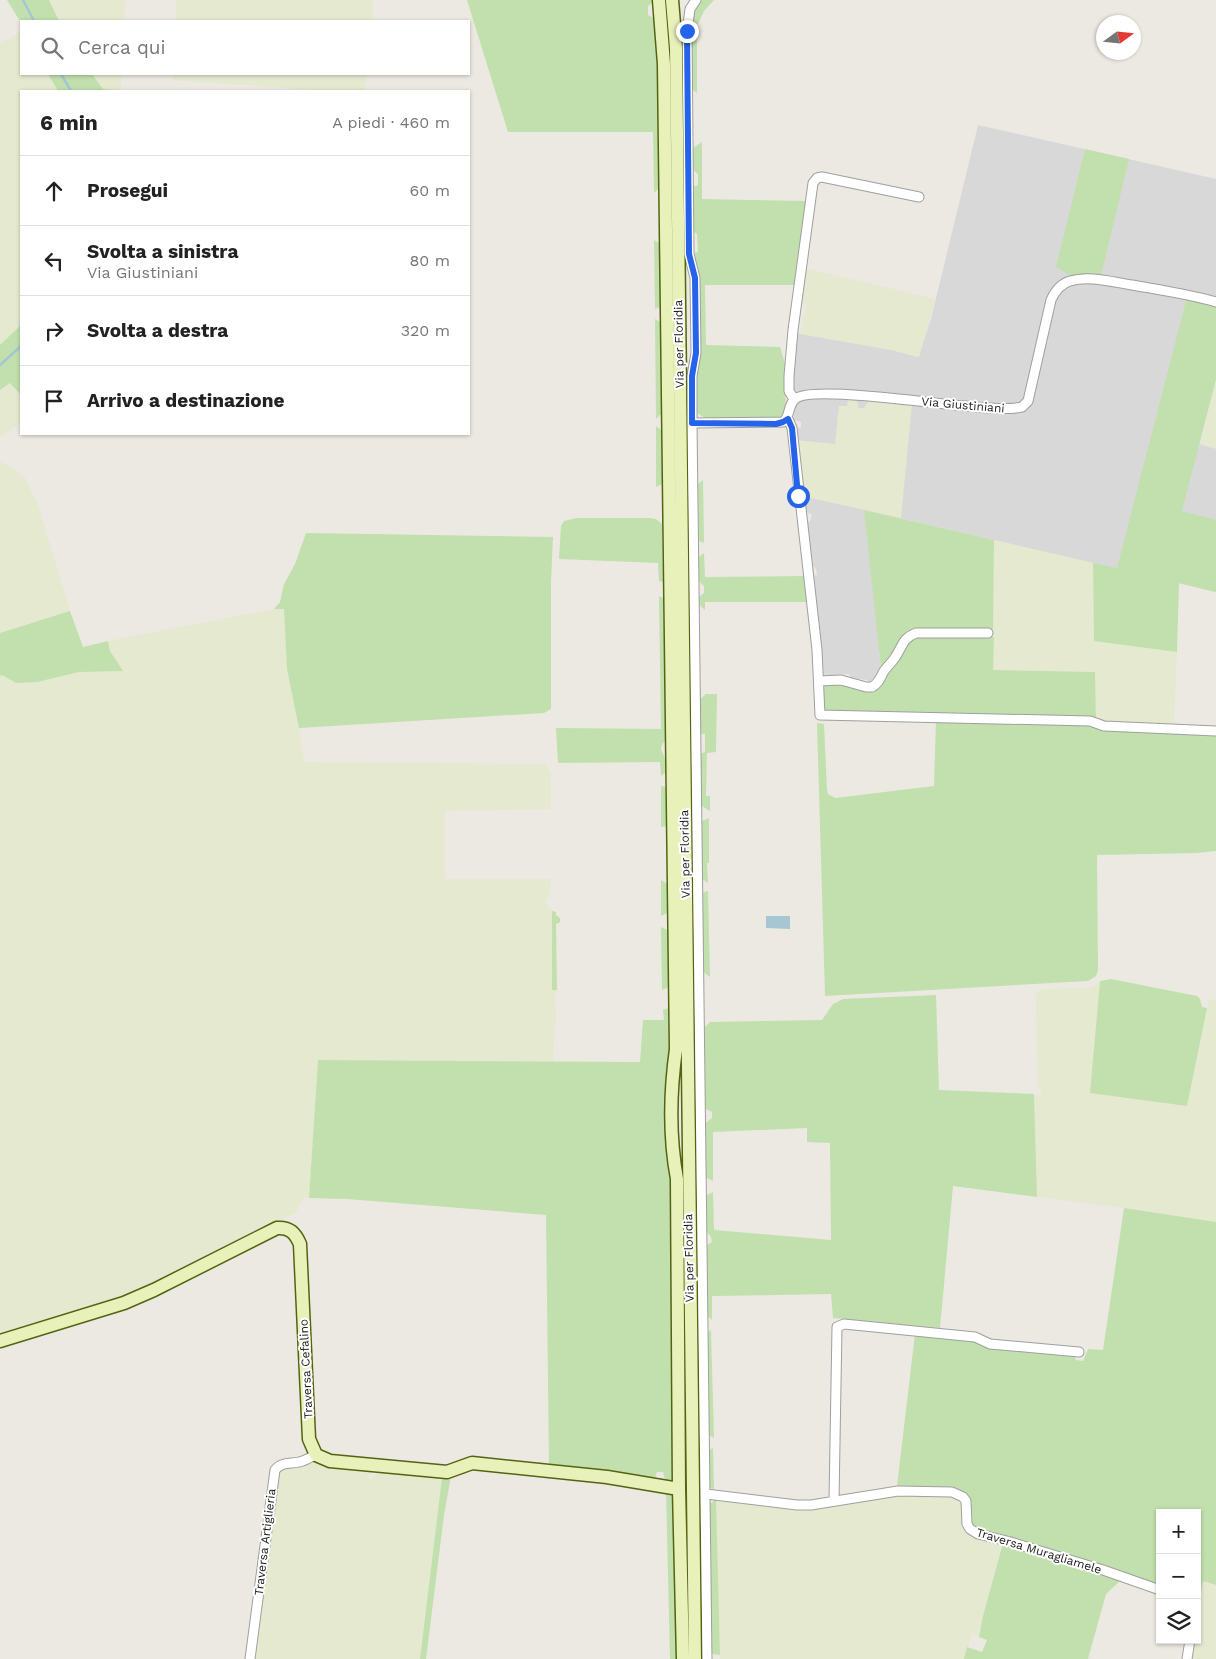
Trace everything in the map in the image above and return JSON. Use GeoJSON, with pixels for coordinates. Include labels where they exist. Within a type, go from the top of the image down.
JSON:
{"type":"FeatureCollection","features":[{"type":"Feature","properties":{"kind":"street"},"geometry":{"type":"LineString","coordinates":[[659,0],[664,64],[676,1049],[671,1081],[672,1144],[677,1179],[679,1489],[683,1659]]}},
{"type":"Feature","properties":{"kind":"street"},"geometry":{"type":"LineString","coordinates":[[672,0],[676,48]]}},
{"type":"Feature","properties":{"kind":"street"},"geometry":{"type":"LineString","coordinates":[[676,48],[680,0]]}},
{"type":"Feature","properties":{"kind":"street"},"geometry":{"type":"LineString","coordinates":[[696,0],[690,9],[687,31],[689,254],[695,278],[696,353],[692,376],[692,423],[707,1659]]}},
{"type":"Feature","properties":{"kind":"street","name":"Via per Floridia"},"geometry":{"type":"LineString","coordinates":[[676,48],[695,1659]]}},
{"type":"Feature","properties":{"kind":"street"},"geometry":{"type":"LineString","coordinates":[[919,197],[822,177],[817,178],[813,183],[790,367],[789,391],[794,399],[788,419],[792,428],[819,681],[820,715],[1090,721],[1104,726],[1216,731]]}},
{"type":"Feature","properties":{"kind":"street","name":"Via Giustiniani"},"geometry":{"type":"LineString","coordinates":[[794,399],[808,394],[839,395],[1022,407],[1028,401],[1051,300],[1055,291],[1068,282],[1085,279],[1106,281],[1190,294],[1216,302]]}},
{"type":"Feature","properties":{"kind":"street"},"geometry":{"type":"LineString","coordinates":[[692,423],[776,424],[788,419]]}},
{"type":"Feature","properties":{"kind":"street"},"geometry":{"type":"LineString","coordinates":[[819,681],[841,680],[866,688],[872,687],[881,679],[904,640],[916,632],[988,633]]}},
{"type":"Feature","properties":{"kind":"street","name":"Traversa Cefalino"},"geometry":{"type":"LineString","coordinates":[[0,1341],[124,1303],[154,1290],[277,1228],[284,1228],[296,1235],[300,1244],[309,1439],[316,1455]]}},
{"type":"Feature","properties":{"kind":"street"},"geometry":{"type":"LineString","coordinates":[[834,1500],[837,1327],[844,1324],[975,1337],[990,1344],[1080,1352]]}},
{"type":"Feature","properties":{"kind":"street"},"geometry":{"type":"LineString","coordinates":[[316,1455],[330,1461],[447,1472],[472,1463],[607,1477],[679,1489]]}},
{"type":"Feature","properties":{"kind":"street","name":"Traversa Artiglieria"},"geometry":{"type":"LineString","coordinates":[[250,1659],[275,1470],[288,1463],[300,1462],[316,1455]]}},
{"type":"Feature","properties":{"kind":"street","name":"Traversa Muragliamele"},"geometry":{"type":"LineString","coordinates":[[706,1494],[786,1505],[811,1504],[898,1491],[952,1492],[963,1496],[966,1501],[967,1524],[970,1529],[978,1534],[1103,1570],[1156,1589]]}},
{"type":"Feature","properties":{"kind":"street"},"geometry":{"type":"LineString","coordinates":[[1187,1659],[1189,1644]]}},
{"type":"Feature","properties":{"kind":"shaded area"},"geometry":{"type":"Polygon","coordinates":[[[978,125],[1216,179],[1216,592],[865,510],[881,669],[874,683],[868,683],[868,680],[851,678],[849,674],[826,676],[821,671],[811,576],[817,575],[816,569],[810,563],[805,523],[810,521],[812,515],[802,509],[795,428],[801,428],[801,422],[794,420],[792,390],[796,333],[892,350],[918,357],[931,319],[978,125]]]}},
{"type":"Feature","properties":{"kind":"green space"},"geometry":{"type":"Polygon","coordinates":[[[7,0],[49,0],[59,20],[20,20],[7,0]]]}},
{"type":"Feature","properties":{"kind":"green space"},"geometry":{"type":"Polygon","coordinates":[[[49,0],[126,0],[124,20],[59,20],[49,0]]]}},
{"type":"Feature","properties":{"kind":"green space"},"geometry":{"type":"Polygon","coordinates":[[[176,0],[373,0],[372,20],[176,20],[176,0]]]}},
{"type":"Feature","properties":{"kind":"green space"},"geometry":{"type":"Polygon","coordinates":[[[467,0],[656,0],[648,6],[648,15],[655,19],[658,68],[658,189],[654,193],[653,132],[508,132],[467,0]]]}},
{"type":"Feature","properties":{"kind":"green space"},"geometry":{"type":"Polygon","coordinates":[[[702,0],[714,0],[704,11],[698,24],[692,22],[693,11],[702,0]]]}},
{"type":"Feature","properties":{"kind":"green space"},"geometry":{"type":"Polygon","coordinates":[[[20,32],[20,75],[49,75],[57,90],[20,90],[20,326],[0,345],[0,42],[10,39],[20,32]]]}},
{"type":"Feature","properties":{"kind":"green space"},"geometry":{"type":"Polygon","coordinates":[[[697,38],[697,93],[692,89],[692,40],[697,38]]]}},
{"type":"Feature","properties":{"kind":"green space"},"geometry":{"type":"Polygon","coordinates":[[[49,75],[93,75],[103,89],[112,90],[57,90],[49,75]]]}},
{"type":"Feature","properties":{"kind":"green space"},"geometry":{"type":"Polygon","coordinates":[[[93,75],[121,75],[121,90],[103,89],[93,75]]]}},
{"type":"Feature","properties":{"kind":"green space"},"geometry":{"type":"Polygon","coordinates":[[[173,75],[367,75],[364,90],[317,90],[173,80],[173,75]]]}},
{"type":"Feature","properties":{"kind":"green space"},"geometry":{"type":"Polygon","coordinates":[[[702,142],[702,199],[808,201],[797,285],[705,285],[706,345],[780,347],[786,367],[786,410],[781,419],[711,421],[695,412],[699,279],[694,253],[698,252],[697,234],[694,232],[693,187],[698,185],[698,174],[693,170],[693,148],[702,142]]]}},
{"type":"Feature","properties":{"kind":"green space"},"geometry":{"type":"Polygon","coordinates":[[[1085,149],[1129,159],[1101,276],[1071,276],[1056,267],[1085,149]]]}},
{"type":"Feature","properties":{"kind":"green space"},"geometry":{"type":"Polygon","coordinates":[[[654,240],[660,244],[660,307],[655,309],[654,240]]]}},
{"type":"Feature","properties":{"kind":"green space"},"geometry":{"type":"Polygon","coordinates":[[[804,268],[936,299],[919,357],[892,350],[800,334],[806,305],[799,303],[804,268]]]}},
{"type":"Feature","properties":{"kind":"green space"},"geometry":{"type":"Polygon","coordinates":[[[1187,297],[1216,306],[1216,379],[1182,511],[1216,520],[1216,592],[1179,583],[1177,652],[1094,641],[1093,563],[1117,568],[1187,297]]]}},
{"type":"Feature","properties":{"kind":"green space"},"geometry":{"type":"Polygon","coordinates":[[[655,319],[660,322],[661,414],[656,419],[655,319]]]}},
{"type":"Feature","properties":{"kind":"green space"},"geometry":{"type":"Polygon","coordinates":[[[20,326],[20,394],[10,383],[0,390],[0,345],[20,326]]]}},
{"type":"Feature","properties":{"kind":"green space"},"geometry":{"type":"Polygon","coordinates":[[[1216,379],[1216,449],[1199,444],[1216,379]]]}},
{"type":"Feature","properties":{"kind":"green space"},"geometry":{"type":"Polygon","coordinates":[[[10,383],[20,394],[20,424],[0,437],[0,390],[10,383]]]}},
{"type":"Feature","properties":{"kind":"green space"},"geometry":{"type":"Polygon","coordinates":[[[848,399],[855,400],[858,403],[858,408],[864,408],[868,402],[873,401],[912,404],[901,518],[801,496],[796,440],[835,444],[839,406],[847,406],[848,399]]]}},
{"type":"Feature","properties":{"kind":"green space"},"geometry":{"type":"Polygon","coordinates":[[[656,426],[661,430],[662,484],[656,487],[656,426]]]}},
{"type":"Feature","properties":{"kind":"green space"},"geometry":{"type":"Polygon","coordinates":[[[0,461],[24,476],[38,505],[70,611],[0,633],[0,461]]]}},
{"type":"Feature","properties":{"kind":"green space"},"geometry":{"type":"Polygon","coordinates":[[[703,480],[704,543],[699,541],[698,484],[703,480]]]}},
{"type":"Feature","properties":{"kind":"green space"},"geometry":{"type":"Polygon","coordinates":[[[864,510],[994,540],[993,629],[914,630],[902,637],[892,657],[881,669],[864,510]]]}},
{"type":"Feature","properties":{"kind":"green space"},"geometry":{"type":"Polygon","coordinates":[[[577,518],[656,519],[662,524],[663,582],[659,581],[658,563],[559,559],[561,526],[564,521],[577,518]]]}},
{"type":"Feature","properties":{"kind":"green space"},"geometry":{"type":"Polygon","coordinates":[[[306,533],[553,537],[551,709],[544,713],[299,728],[287,669],[284,609],[274,609],[280,602],[284,584],[295,564],[306,533]]]}},
{"type":"Feature","properties":{"kind":"green space"},"geometry":{"type":"Polygon","coordinates":[[[994,540],[1093,563],[1094,641],[1177,652],[1174,727],[1096,721],[1095,672],[992,670],[994,540]]]}},
{"type":"Feature","properties":{"kind":"green space"},"geometry":{"type":"Polygon","coordinates":[[[704,553],[705,577],[805,576],[808,602],[705,602],[705,610],[699,605],[699,597],[704,593],[704,586],[699,581],[699,557],[704,553]]]}},
{"type":"Feature","properties":{"kind":"green space"},"geometry":{"type":"Polygon","coordinates":[[[659,596],[663,598],[667,738],[661,750],[664,756],[665,773],[661,776],[660,762],[558,763],[556,728],[661,729],[659,596]]]}},
{"type":"Feature","properties":{"kind":"green space"},"geometry":{"type":"Polygon","coordinates":[[[274,609],[284,609],[287,669],[304,762],[547,764],[547,769],[551,771],[551,809],[445,811],[445,879],[551,879],[551,892],[546,900],[546,904],[552,911],[552,990],[557,990],[555,993],[556,1022],[554,1027],[553,1061],[318,1060],[309,1198],[304,1198],[294,1215],[290,1215],[278,1224],[127,1297],[0,1334],[0,676],[2,675],[16,683],[37,682],[79,672],[122,671],[110,650],[108,641],[274,609]]]}},
{"type":"Feature","properties":{"kind":"green space"},"geometry":{"type":"Polygon","coordinates":[[[70,611],[83,647],[108,641],[110,651],[123,671],[79,672],[37,682],[16,683],[2,675],[0,676],[0,633],[70,611]]]}},
{"type":"Feature","properties":{"kind":"green space"},"geometry":{"type":"Polygon","coordinates":[[[919,635],[994,637],[993,670],[1095,672],[1096,721],[822,714],[821,683],[841,683],[873,690],[905,642],[919,635]]]}},
{"type":"Feature","properties":{"kind":"green space"},"geometry":{"type":"Polygon","coordinates":[[[706,694],[717,694],[716,752],[707,753],[706,796],[710,796],[710,811],[700,805],[700,754],[705,752],[705,734],[699,734],[699,700],[706,694]]]}},
{"type":"Feature","properties":{"kind":"green space"},"geometry":{"type":"Polygon","coordinates":[[[936,719],[1090,723],[1104,729],[1216,735],[1216,851],[1097,855],[1098,970],[1096,976],[1088,981],[825,996],[817,723],[824,724],[827,790],[828,794],[835,798],[934,786],[936,719]]]}},
{"type":"Feature","properties":{"kind":"green space"},"geometry":{"type":"Polygon","coordinates":[[[661,786],[667,787],[667,826],[661,827],[661,786]]]}},
{"type":"Feature","properties":{"kind":"green space"},"geometry":{"type":"Polygon","coordinates":[[[709,818],[708,883],[701,878],[700,822],[709,818]]]}},
{"type":"Feature","properties":{"kind":"green space"},"geometry":{"type":"Polygon","coordinates":[[[661,880],[669,885],[669,912],[661,916],[661,880]]]}},
{"type":"Feature","properties":{"kind":"green space"},"geometry":{"type":"Polygon","coordinates":[[[708,891],[710,977],[702,971],[701,893],[708,891]]]}},
{"type":"Feature","properties":{"kind":"green space"},"geometry":{"type":"Polygon","coordinates":[[[552,911],[556,912],[556,915],[560,918],[560,922],[556,924],[557,990],[552,990],[552,911]]]}},
{"type":"Feature","properties":{"kind":"green space"},"geometry":{"type":"Polygon","coordinates":[[[661,927],[669,931],[669,987],[662,990],[661,927]]]}},
{"type":"Feature","properties":{"kind":"green space"},"geometry":{"type":"Polygon","coordinates":[[[1111,979],[1197,996],[1202,1007],[1207,1008],[1187,1106],[1090,1093],[1100,981],[1111,979]]]}},
{"type":"Feature","properties":{"kind":"green space"},"geometry":{"type":"Polygon","coordinates":[[[1100,981],[1090,1093],[1187,1106],[1209,999],[1216,1001],[1216,1222],[1037,1197],[1034,1096],[1042,1093],[1038,1085],[1036,995],[1044,989],[1088,988],[1095,986],[1100,981]]]}},
{"type":"Feature","properties":{"kind":"green space"},"geometry":{"type":"Polygon","coordinates":[[[936,995],[939,1090],[1034,1094],[1037,1197],[953,1186],[940,1328],[833,1318],[831,1294],[712,1296],[712,1320],[707,1315],[706,1246],[712,1242],[711,1237],[706,1231],[705,1196],[713,1192],[714,1230],[831,1240],[830,1143],[807,1142],[807,1128],[713,1132],[713,1181],[705,1177],[704,1124],[712,1118],[712,1112],[704,1108],[703,1029],[710,1022],[822,1020],[833,1004],[843,999],[936,995]]]}},
{"type":"Feature","properties":{"kind":"green space"},"geometry":{"type":"Polygon","coordinates":[[[671,1007],[674,1478],[666,1483],[663,1472],[657,1472],[654,1481],[549,1465],[546,1215],[347,1199],[309,1198],[318,1060],[640,1062],[643,1020],[664,1020],[663,1010],[671,1007]]]}},
{"type":"Feature","properties":{"kind":"green space"},"geometry":{"type":"Polygon","coordinates":[[[1124,1208],[1216,1222],[1216,1585],[1203,1581],[1201,1593],[1201,1509],[1156,1509],[1156,1586],[980,1532],[971,1527],[968,1505],[964,1495],[956,1489],[899,1488],[897,1486],[915,1334],[1073,1354],[1076,1360],[1083,1361],[1088,1349],[1103,1350],[1124,1208]]]}},
{"type":"Feature","properties":{"kind":"green space"},"geometry":{"type":"Polygon","coordinates":[[[711,1330],[714,1438],[708,1435],[707,1333],[711,1330]]]}},
{"type":"Feature","properties":{"kind":"green space"},"geometry":{"type":"Polygon","coordinates":[[[713,1448],[714,1490],[709,1487],[708,1451],[713,1448]]]}},
{"type":"Feature","properties":{"kind":"green space"},"geometry":{"type":"Polygon","coordinates":[[[312,1463],[372,1470],[368,1478],[371,1480],[378,1471],[440,1476],[442,1478],[420,1659],[254,1659],[279,1470],[312,1463]]]}},
{"type":"Feature","properties":{"kind":"green space"},"geometry":{"type":"Polygon","coordinates":[[[451,1476],[444,1515],[426,1659],[420,1659],[442,1478],[451,1476]]]}},
{"type":"Feature","properties":{"kind":"green space"},"geometry":{"type":"Polygon","coordinates":[[[666,1491],[675,1498],[677,1659],[670,1659],[666,1491]]]}},
{"type":"Feature","properties":{"kind":"green space"},"geometry":{"type":"Polygon","coordinates":[[[898,1494],[951,1495],[961,1503],[965,1533],[995,1542],[995,1545],[1001,1547],[979,1637],[972,1634],[964,1659],[720,1659],[716,1499],[799,1510],[898,1494]]]}},
{"type":"Feature","properties":{"kind":"green space"},"geometry":{"type":"Polygon","coordinates":[[[716,1499],[720,1655],[711,1654],[709,1505],[716,1499]]]}},
{"type":"Feature","properties":{"kind":"green space"},"geometry":{"type":"Polygon","coordinates":[[[1003,1543],[1121,1580],[1106,1594],[1088,1659],[964,1659],[967,1647],[982,1652],[987,1640],[979,1637],[1003,1543]]]}},
{"type":"Feature","properties":{"kind":"green space"},"geometry":{"type":"Polygon","coordinates":[[[1203,1581],[1216,1585],[1216,1659],[1191,1659],[1193,1644],[1201,1644],[1201,1594],[1203,1581]]]}},
{"type":"Feature","properties":{"kind":"water"},"geometry":{"type":"Polygon","coordinates":[[[766,916],[790,916],[790,929],[766,928],[766,916]]]}},
{"type":"Feature","properties":{"kind":"waterway"},"geometry":{"type":"LineString","coordinates":[[23,0],[33,20]]}},
{"type":"Feature","properties":{"kind":"waterway"},"geometry":{"type":"LineString","coordinates":[[62,75],[70,90]]}},
{"type":"Feature","properties":{"kind":"waterway"},"geometry":{"type":"LineString","coordinates":[[0,365],[20,347]]}},
{"type":"Feature","properties":{"kind":"route"},"geometry":{"type":"LineString","coordinates":[[687,31],[689,254],[695,278],[696,353],[692,376],[692,423],[776,424],[788,419],[792,428],[798,496]]}}]}
